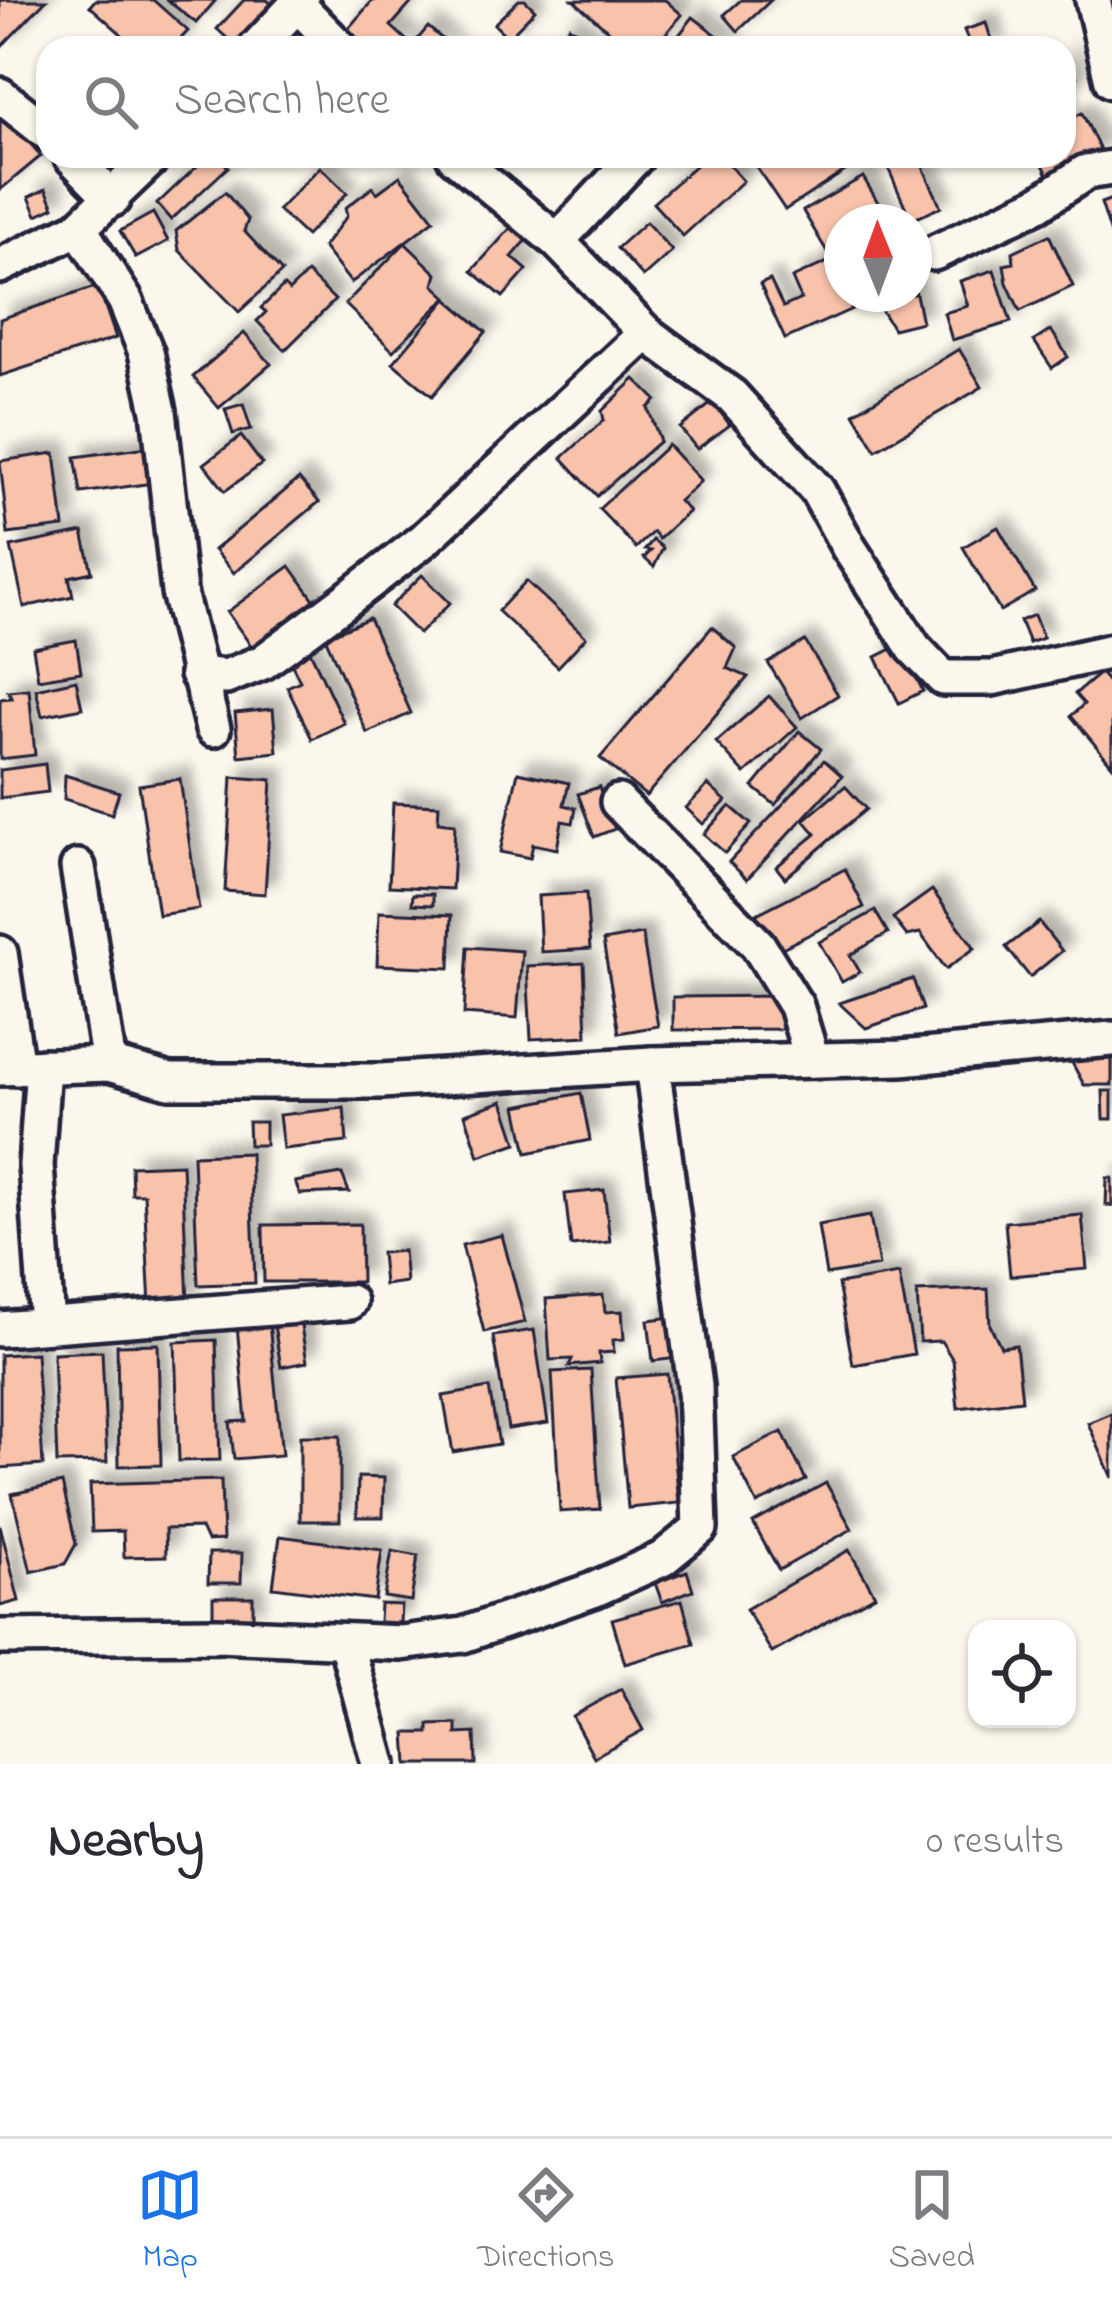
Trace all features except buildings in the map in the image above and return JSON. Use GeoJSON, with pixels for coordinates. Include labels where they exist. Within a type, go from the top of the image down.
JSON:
{"type":"FeatureCollection","features":[{"type":"Feature","properties":{"kind":"street"},"geometry":{"type":"LineString","coordinates":[[1093,0],[1112,81]]}},
{"type":"Feature","properties":{"kind":"street"},"geometry":{"type":"LineString","coordinates":[[267,36],[299,2],[329,36]]}},
{"type":"Feature","properties":{"kind":"street"},"geometry":{"type":"LineString","coordinates":[[0,95],[36,124]]}},
{"type":"Feature","properties":{"kind":"street"},"geometry":{"type":"LineString","coordinates":[[83,168],[113,199]]}},
{"type":"Feature","properties":{"kind":"street"},"geometry":{"type":"LineString","coordinates":[[0,266],[79,228],[143,168]]}},
{"type":"Feature","properties":{"kind":"street"},"geometry":{"type":"LineString","coordinates":[[469,168],[557,241],[646,333],[732,396],[817,490],[848,548],[914,648],[943,678],[992,678],[1112,651]]}},
{"type":"Feature","properties":{"kind":"street"},"geometry":{"type":"LineString","coordinates":[[557,241],[626,168]]}},
{"type":"Feature","properties":{"kind":"street"},"geometry":{"type":"LineString","coordinates":[[934,253],[1038,204],[1086,172],[1112,168]]}},
{"type":"Feature","properties":{"kind":"street"},"geometry":{"type":"LineString","coordinates":[[79,228],[125,300],[146,352],[159,411],[179,592],[213,729]]}},
{"type":"Feature","properties":{"kind":"street"},"geometry":{"type":"LineString","coordinates":[[196,674],[226,676],[263,662],[329,614],[424,540],[646,333]]}},
{"type":"Feature","properties":{"kind":"street"},"geometry":{"type":"LineString","coordinates":[[618,802],[758,945],[796,1006],[812,1060]]}},
{"type":"Feature","properties":{"kind":"street"},"geometry":{"type":"LineString","coordinates":[[78,867],[109,1064]]}},
{"type":"Feature","properties":{"kind":"street"},"geometry":{"type":"LineString","coordinates":[[0,952],[36,1166],[47,1325]]}},
{"type":"Feature","properties":{"kind":"street"},"geometry":{"type":"LineString","coordinates":[[20,1068],[109,1064],[170,1081],[381,1081],[652,1064],[901,1058],[1112,1039]]}},
{"type":"Feature","properties":{"kind":"street"},"geometry":{"type":"LineString","coordinates":[[0,1637],[217,1635],[401,1643],[463,1635],[592,1590],[662,1559],[700,1528],[695,1386],[652,1064]]}},
{"type":"Feature","properties":{"kind":"street"},"geometry":{"type":"LineString","coordinates":[[0,1329],[349,1301]]}},
{"type":"Feature","properties":{"kind":"street"},"geometry":{"type":"LineString","coordinates":[[346,1642],[379,1764]]}}]}
